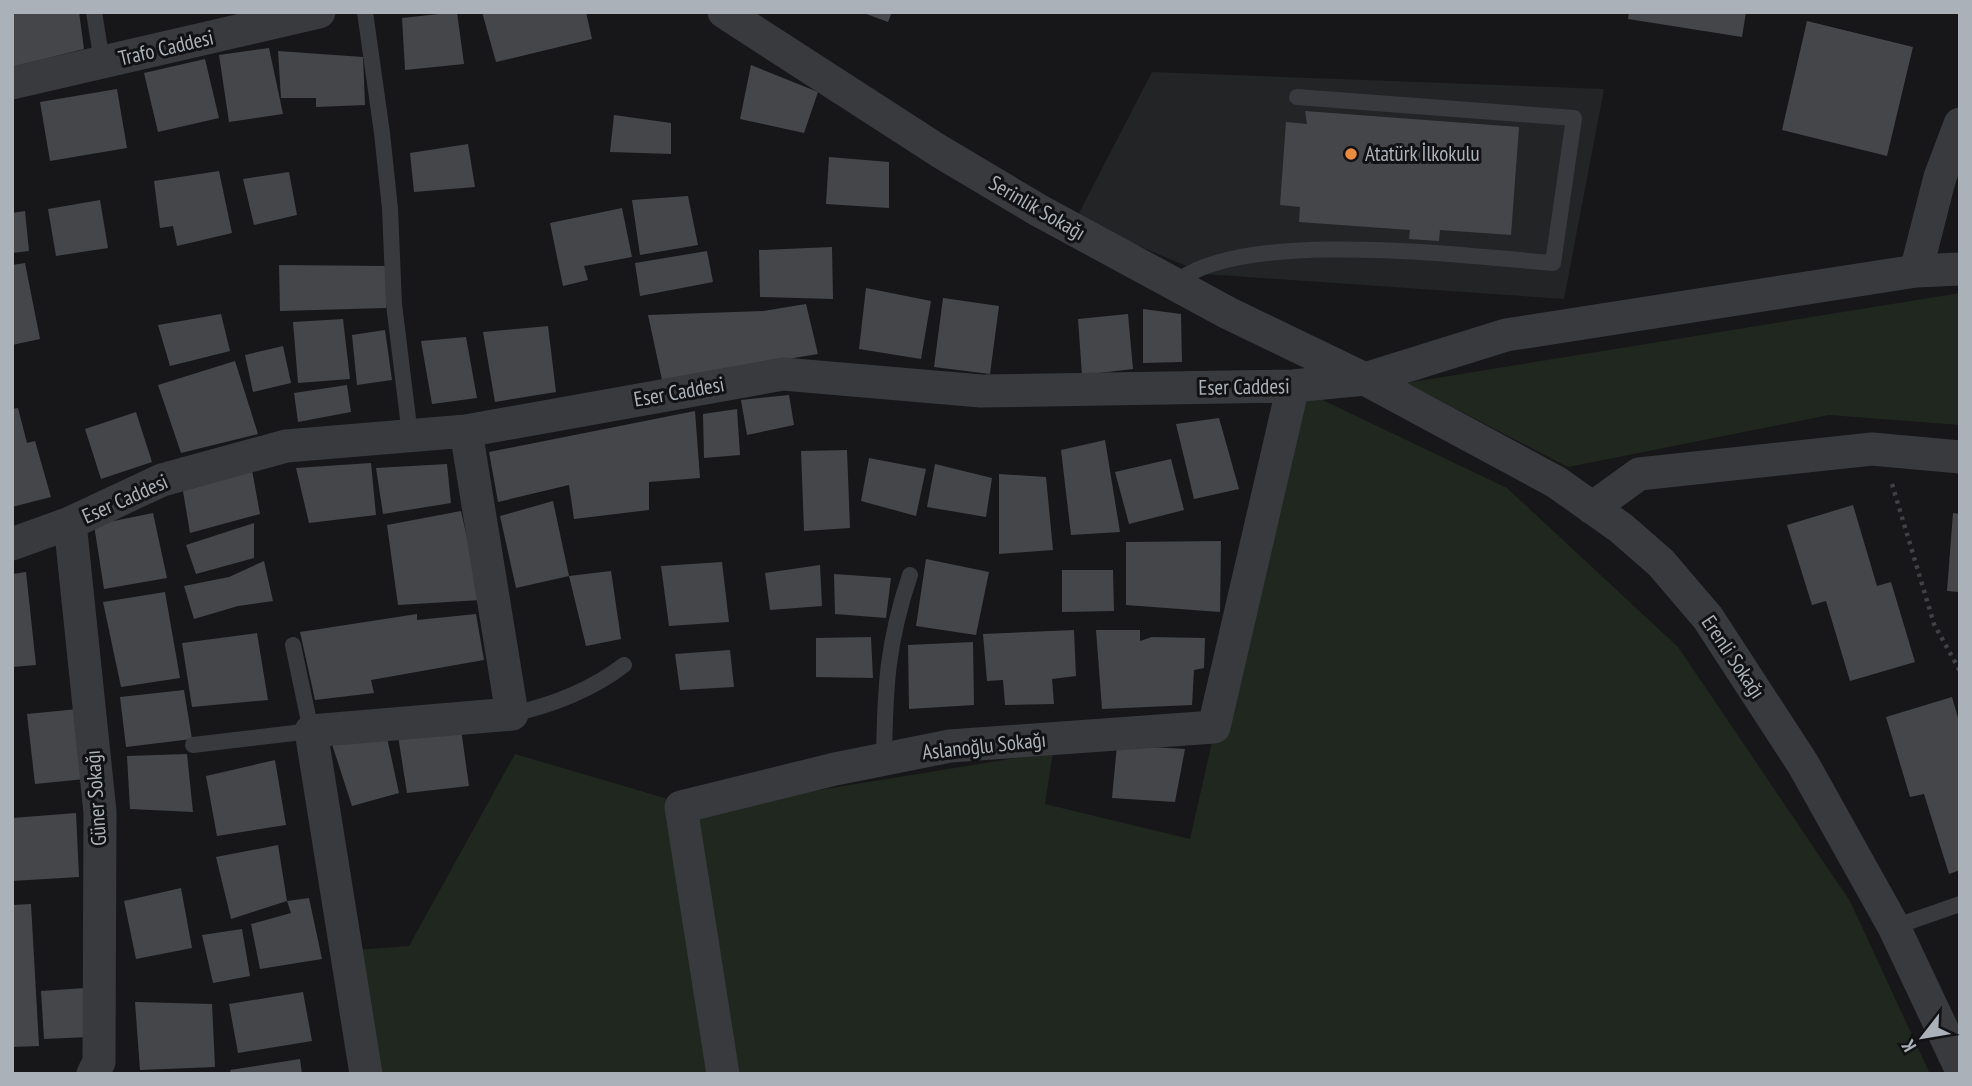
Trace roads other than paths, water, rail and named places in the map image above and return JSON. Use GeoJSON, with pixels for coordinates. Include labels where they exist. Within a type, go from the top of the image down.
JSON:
{"type":"FeatureCollection","features":[{"type":"Feature","properties":{"kind":"street","name":"Trafo Caddesi"},"geometry":{"type":"LineString","coordinates":[[12,83],[319,12]]}},
{"type":"Feature","properties":{"kind":"street","name":"Serinlik Sokağı"},"geometry":{"type":"LineString","coordinates":[[724,12],[939,151],[1038,210],[1174,284],[1365,379]]}},
{"type":"Feature","properties":{"kind":"street"},"geometry":{"type":"LineString","coordinates":[[1916,271],[1940,177],[1960,124]]}},
{"type":"Feature","properties":{"kind":"street","name":"Eser Caddesi"},"geometry":{"type":"LineString","coordinates":[[12,544],[70,523],[162,480],[286,446],[466,431],[783,374],[981,391],[1293,386],[1365,379],[1506,335],[1916,271],[1960,269]]}},
{"type":"Feature","properties":{"kind":"street","name":"Erenli Sokağı"},"geometry":{"type":"LineString","coordinates":[[1365,379],[1556,482],[1622,528],[1661,563],[1708,618],[1803,764],[1894,927],[1960,1067]]}},
{"type":"Feature","properties":{"kind":"street","name":"Aslanoğlu Sokağı"},"geometry":{"type":"LineString","coordinates":[[723,1074],[681,807],[950,746],[1214,727],[1293,386]]}},
{"type":"Feature","properties":{"kind":"street"},"geometry":{"type":"LineString","coordinates":[[366,1074],[311,730],[512,714],[466,431]]}},
{"type":"Feature","properties":{"kind":"street"},"geometry":{"type":"LineString","coordinates":[[1592,508],[1639,474],[1882,450],[1960,457]]}},
{"type":"Feature","properties":{"kind":"street","name":"Güner Sokağı"},"geometry":{"type":"LineString","coordinates":[[70,523],[100,812],[99,1062],[93,1074]]}},
{"type":"Feature","properties":{"kind":"lane"},"geometry":{"type":"LineString","coordinates":[[94,12],[102,62]]}},
{"type":"Feature","properties":{"kind":"lane"},"geometry":{"type":"LineString","coordinates":[[365,12],[382,133],[394,304],[410,435]]}},
{"type":"Feature","properties":{"kind":"lane"},"geometry":{"type":"LineString","coordinates":[[1174,284],[1188,271],[1206,264],[1281,253],[1376,248],[1553,263],[1574,118],[1297,97]]}},
{"type":"Feature","properties":{"kind":"lane"},"geometry":{"type":"LineString","coordinates":[[884,759],[885,676],[896,616],[911,575]]}},
{"type":"Feature","properties":{"kind":"lane"},"geometry":{"type":"LineString","coordinates":[[193,745],[311,730],[293,645]]}},
{"type":"Feature","properties":{"kind":"lane"},"geometry":{"type":"LineString","coordinates":[[512,714],[547,707],[605,680],[624,665]]}},
{"type":"Feature","properties":{"kind":"lane"},"geometry":{"type":"LineString","coordinates":[[1894,927],[1960,904]]}},
{"type":"Feature","properties":{"kind":"place","name":"Atatürk İlkokulu"},"geometry":{"type":"Point","coordinates":[1351,154]}}]}
